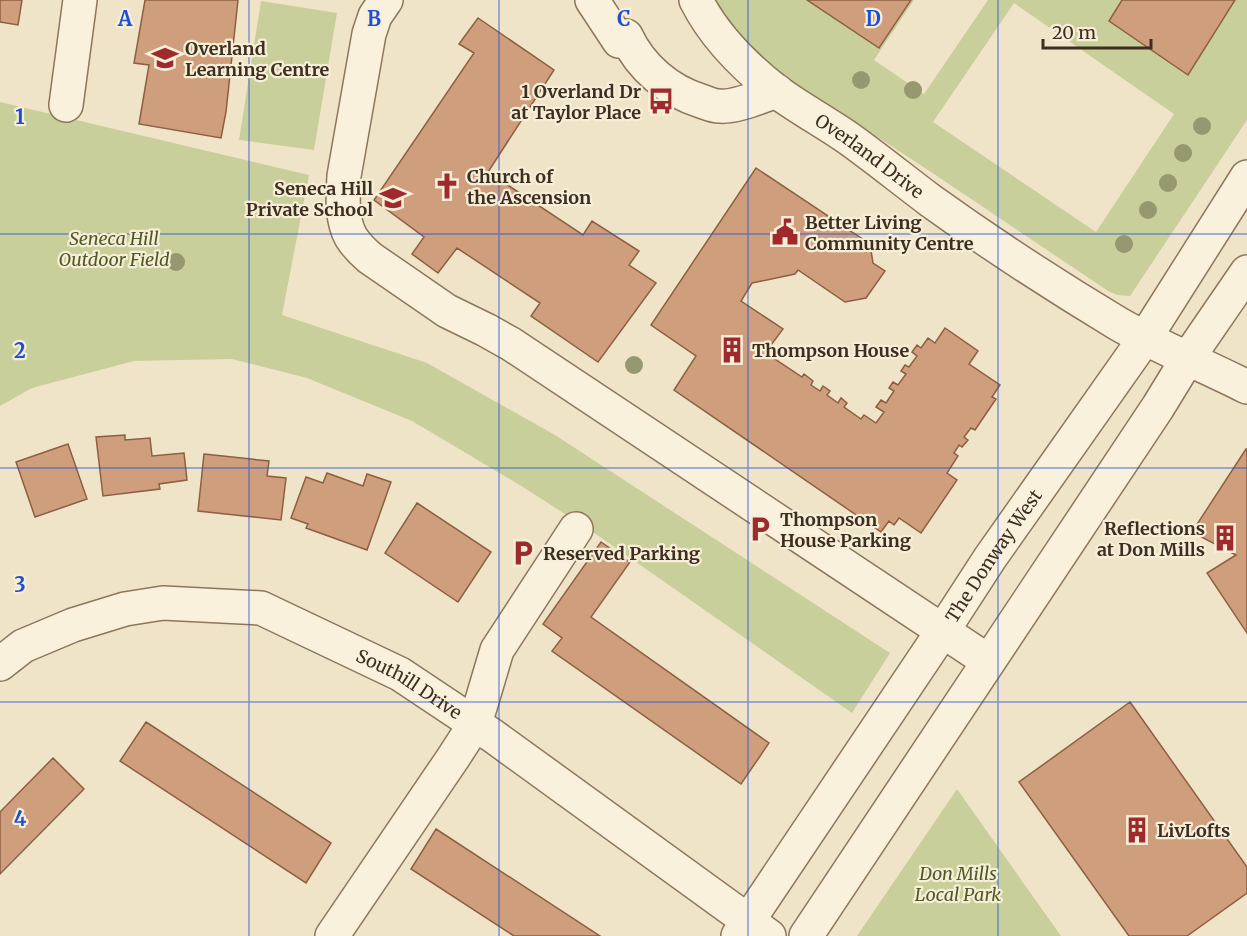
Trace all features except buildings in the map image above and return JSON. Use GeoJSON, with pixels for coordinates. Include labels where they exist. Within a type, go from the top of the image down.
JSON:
{"type":"FeatureCollection","features":[{"type":"Feature","properties":{"kind":"street"},"geometry":{"type":"LineString","coordinates":[[66,105],[80,0]]}},
{"type":"Feature","properties":{"kind":"street"},"geometry":{"type":"LineString","coordinates":[[386,0],[375,16],[369,34],[344,176],[346,225],[360,248],[370,258],[447,311],[511,344],[988,662]]}},
{"type":"Feature","properties":{"kind":"street"},"geometry":{"type":"LineString","coordinates":[[592,0],[619,41],[626,36],[651,71],[667,85],[687,97],[710,104],[728,106],[777,91]]}},
{"type":"Feature","properties":{"kind":"street","name":"Overland Drive"},"geometry":{"type":"LineString","coordinates":[[696,0],[707,21],[720,38],[777,91],[848,139],[933,202],[1018,260],[1118,323],[1247,387]]}},
{"type":"Feature","properties":{"kind":"street","name":"The Donway West"},"geometry":{"type":"LineString","coordinates":[[752,931],[990,558],[1145,338],[1247,177]]}},
{"type":"Feature","properties":{"kind":"street"},"geometry":{"type":"LineString","coordinates":[[806,936],[1247,272]]}},
{"type":"Feature","properties":{"kind":"street"},"geometry":{"type":"LineString","coordinates":[[332,936],[475,724],[497,650],[576,530]]}},
{"type":"Feature","properties":{"kind":"street","name":"Southill Drive"},"geometry":{"type":"LineString","coordinates":[[0,664],[23,646],[73,625],[125,609],[163,603],[261,608],[400,674],[475,724],[752,931]]}},
{"type":"Feature","properties":{"kind":"green space"},"geometry":{"type":"Polygon","coordinates":[[[712,0],[914,0],[874,60],[924,94],[988,0],[1122,0],[1109,22],[1188,75],[1235,0],[1247,0],[1247,120],[1130,296],[1117,295],[772,68],[735,34],[712,0]],[[1014,3],[933,122],[1096,232],[1174,114],[1014,3]]]}},
{"type":"Feature","properties":{"kind":"green space"},"geometry":{"type":"Polygon","coordinates":[[[261,1],[337,13],[314,150],[239,140],[261,1]]]}},
{"type":"Feature","properties":{"kind":"green space","name":"Seneca Hill Outdoor Field"},"geometry":{"type":"Polygon","coordinates":[[[0,102],[309,175],[282,315],[427,363],[555,435],[890,653],[852,713],[593,532],[523,487],[412,421],[307,378],[232,359],[134,361],[32,388],[0,406],[0,102]]]}},
{"type":"Feature","properties":{"kind":"green space","name":"Don Mills Local Park"},"geometry":{"type":"Polygon","coordinates":[[[957,789],[1061,936],[857,936],[957,789]]]}},
{"type":"Feature","properties":{"kind":"place","name":"Overland Learning Centre"},"geometry":{"type":"Point","coordinates":[165,58]}},
{"type":"Feature","properties":{"kind":"place","name":"1 Overland Dr at Taylor Place"},"geometry":{"type":"Point","coordinates":[661,101]}},
{"type":"Feature","properties":{"kind":"place","name":"Church of the Ascension"},"geometry":{"type":"Point","coordinates":[447,186]}},
{"type":"Feature","properties":{"kind":"place","name":"Seneca Hill Private School"},"geometry":{"type":"Point","coordinates":[393,198]}},
{"type":"Feature","properties":{"kind":"place","name":"Better Living Community Centre"},"geometry":{"type":"Point","coordinates":[785,232]}},
{"type":"Feature","properties":{"kind":"place","name":"Thompson House"},"geometry":{"type":"Point","coordinates":[732,350]}},
{"type":"Feature","properties":{"kind":"place","name":"Thompson House Parking"},"geometry":{"type":"Point","coordinates":[760,529]}},
{"type":"Feature","properties":{"kind":"place","name":"Reflections at Don Mills"},"geometry":{"type":"Point","coordinates":[1225,538]}},
{"type":"Feature","properties":{"kind":"place","name":"Reserved Parking"},"geometry":{"type":"Point","coordinates":[523,553]}},
{"type":"Feature","properties":{"kind":"place","name":"LivLofts"},"geometry":{"type":"Point","coordinates":[1137,830]}}]}
